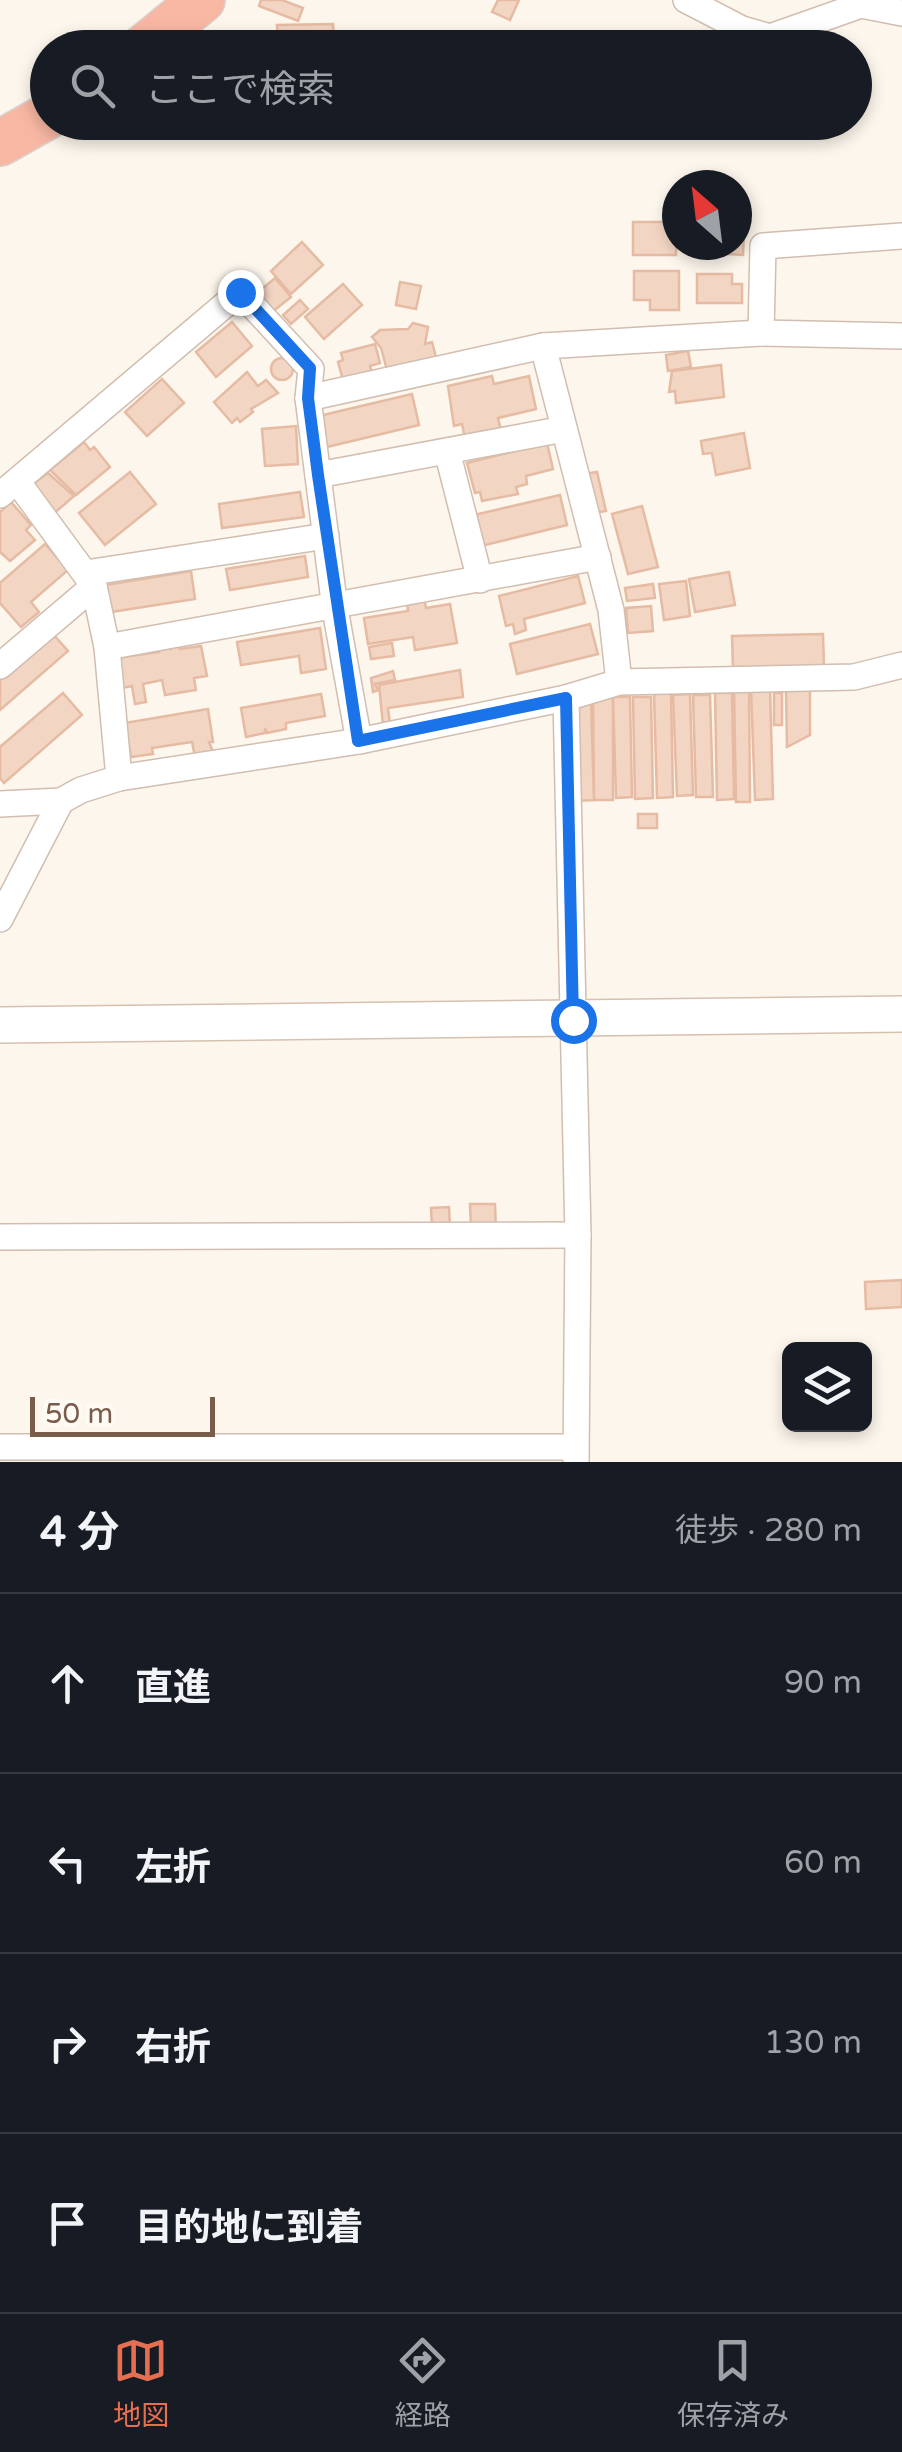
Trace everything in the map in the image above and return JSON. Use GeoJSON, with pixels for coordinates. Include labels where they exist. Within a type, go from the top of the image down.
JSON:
{"type":"FeatureCollection","features":[{"type":"Feature","properties":{"kind":"highway"},"geometry":{"type":"LineString","coordinates":[[165,30],[202,0]]}},
{"type":"Feature","properties":{"kind":"highway"},"geometry":{"type":"LineString","coordinates":[[0,143],[30,126]]}},
{"type":"Feature","properties":{"kind":"street"},"geometry":{"type":"LineString","coordinates":[[686,0],[746,30]]}},
{"type":"Feature","properties":{"kind":"street"},"geometry":{"type":"LineString","coordinates":[[790,30],[861,5],[902,13]]}},
{"type":"Feature","properties":{"kind":"street"},"geometry":{"type":"LineString","coordinates":[[761,333],[764,246],[902,236]]}},
{"type":"Feature","properties":{"kind":"street"},"geometry":{"type":"LineString","coordinates":[[119,778],[107,647],[90,580],[9,488],[240,292],[310,368],[308,398],[335,608],[358,741]]}},
{"type":"Feature","properties":{"kind":"street"},"geometry":{"type":"LineString","coordinates":[[308,398],[544,346],[761,333],[902,336]]}},
{"type":"Feature","properties":{"kind":"street"},"geometry":{"type":"LineString","coordinates":[[544,346],[611,610],[619,682]]}},
{"type":"Feature","properties":{"kind":"street"},"geometry":{"type":"LineString","coordinates":[[318,475],[564,429]]}},
{"type":"Feature","properties":{"kind":"street"},"geometry":{"type":"LineString","coordinates":[[446,451],[480,580]]}},
{"type":"Feature","properties":{"kind":"street"},"geometry":{"type":"LineString","coordinates":[[0,666],[90,580],[326,536]]}},
{"type":"Feature","properties":{"kind":"street"},"geometry":{"type":"LineString","coordinates":[[107,647],[598,557]]}},
{"type":"Feature","properties":{"kind":"street"},"geometry":{"type":"LineString","coordinates":[[0,918],[62,802],[81,790],[119,778],[358,741],[566,698],[619,682],[854,676],[902,666]]}},
{"type":"Feature","properties":{"kind":"street"},"geometry":{"type":"LineString","coordinates":[[0,1448],[576,1454],[578,1234],[566,698]]}},
{"type":"Feature","properties":{"kind":"street"},"geometry":{"type":"LineString","coordinates":[[0,804],[62,802]]}},
{"type":"Feature","properties":{"kind":"street"},"geometry":{"type":"LineString","coordinates":[[0,1026],[902,1014]]}},
{"type":"Feature","properties":{"kind":"street"},"geometry":{"type":"LineString","coordinates":[[0,1237],[578,1234]]}},
{"type":"Feature","properties":{"kind":"building"},"geometry":{"type":"Polygon","coordinates":[[[261,0],[282,0],[303,8],[298,21],[259,6],[261,0]]]}},
{"type":"Feature","properties":{"kind":"building"},"geometry":{"type":"Polygon","coordinates":[[[498,0],[519,0],[510,20],[492,12],[498,0]]]}},
{"type":"Feature","properties":{"kind":"building"},"geometry":{"type":"Polygon","coordinates":[[[333,24],[334,30],[277,30],[277,25],[333,24]]]}},
{"type":"Feature","properties":{"kind":"building"},"geometry":{"type":"Polygon","coordinates":[[[633,222],[662,222],[662,255],[633,255],[633,222]]]}},
{"type":"Feature","properties":{"kind":"building"},"geometry":{"type":"Polygon","coordinates":[[[302,242],[323,265],[291,294],[271,271],[302,242]]]}},
{"type":"Feature","properties":{"kind":"building"},"geometry":{"type":"Polygon","coordinates":[[[634,271],[679,271],[679,310],[650,310],[650,300],[634,300],[634,271]]]}},
{"type":"Feature","properties":{"kind":"building"},"geometry":{"type":"Polygon","coordinates":[[[697,274],[732,274],[732,284],[742,284],[742,303],[697,303],[697,274]]]}},
{"type":"Feature","properties":{"kind":"building"},"geometry":{"type":"Polygon","coordinates":[[[275,278],[291,297],[272,312],[256,294],[275,278]]]}},
{"type":"Feature","properties":{"kind":"building"},"geometry":{"type":"Polygon","coordinates":[[[400,282],[421,286],[416,309],[396,305],[400,282]]]}},
{"type":"Feature","properties":{"kind":"building"},"geometry":{"type":"Polygon","coordinates":[[[343,284],[362,305],[324,339],[305,317],[343,284]]]}},
{"type":"Feature","properties":{"kind":"building"},"geometry":{"type":"Polygon","coordinates":[[[300,300],[308,309],[291,324],[283,315],[300,300]]]}},
{"type":"Feature","properties":{"kind":"building"},"geometry":{"type":"Polygon","coordinates":[[[232,322],[252,346],[216,377],[196,352],[232,322]]]}},
{"type":"Feature","properties":{"kind":"building"},"geometry":{"type":"Polygon","coordinates":[[[413,323],[428,327],[425,344],[432,342],[436,357],[387,370],[381,348],[372,337],[380,330],[408,329],[413,323]]]}},
{"type":"Feature","properties":{"kind":"building"},"geometry":{"type":"Polygon","coordinates":[[[375,344],[380,363],[370,366],[373,376],[344,384],[338,362],[343,360],[341,353],[375,344]]]}},
{"type":"Feature","properties":{"kind":"building"},"geometry":{"type":"Polygon","coordinates":[[[688,351],[691,367],[668,371],[666,355],[688,351]]]}},
{"type":"Feature","properties":{"kind":"building"},"geometry":{"type":"Polygon","coordinates":[[[278,358],[286,358],[293,369],[286,380],[278,380],[271,373],[271,365],[278,358]]]}},
{"type":"Feature","properties":{"kind":"building"},"geometry":{"type":"Polygon","coordinates":[[[721,365],[724,397],[676,403],[675,391],[669,392],[672,371],[721,365]]]}},
{"type":"Feature","properties":{"kind":"building"},"geometry":{"type":"Polygon","coordinates":[[[247,372],[258,386],[266,380],[278,393],[251,409],[253,412],[240,422],[237,418],[232,423],[214,402],[247,372]]]}},
{"type":"Feature","properties":{"kind":"building"},"geometry":{"type":"Polygon","coordinates":[[[492,376],[494,384],[529,376],[536,409],[498,418],[502,435],[465,438],[462,424],[454,426],[448,386],[492,376]]]}},
{"type":"Feature","properties":{"kind":"building"},"geometry":{"type":"Polygon","coordinates":[[[162,379],[184,403],[147,436],[125,412],[162,379]]]}},
{"type":"Feature","properties":{"kind":"building"},"geometry":{"type":"Polygon","coordinates":[[[412,394],[419,425],[327,447],[319,416],[412,394]]]}},
{"type":"Feature","properties":{"kind":"building"},"geometry":{"type":"Polygon","coordinates":[[[296,426],[298,464],[265,466],[262,429],[296,426]]]}},
{"type":"Feature","properties":{"kind":"building"},"geometry":{"type":"Polygon","coordinates":[[[744,433],[750,468],[716,475],[712,453],[703,454],[701,441],[744,433]]]}},
{"type":"Feature","properties":{"kind":"building"},"geometry":{"type":"Polygon","coordinates":[[[84,442],[90,450],[94,447],[110,467],[76,495],[50,470],[84,442]]]}},
{"type":"Feature","properties":{"kind":"building"},"geometry":{"type":"Polygon","coordinates":[[[547,443],[553,469],[526,476],[527,484],[516,487],[518,494],[482,501],[480,492],[475,493],[467,463],[547,443]]]}},
{"type":"Feature","properties":{"kind":"building"},"geometry":{"type":"Polygon","coordinates":[[[130,472],[156,504],[105,545],[79,513],[130,472]]]}},
{"type":"Feature","properties":{"kind":"building"},"geometry":{"type":"Polygon","coordinates":[[[597,472],[606,511],[593,513],[584,474],[597,472]]]}},
{"type":"Feature","properties":{"kind":"building"},"geometry":{"type":"Polygon","coordinates":[[[48,473],[74,496],[51,516],[30,486],[48,473]]]}},
{"type":"Feature","properties":{"kind":"building"},"geometry":{"type":"Polygon","coordinates":[[[300,492],[304,517],[222,528],[219,504],[300,492]]]}},
{"type":"Feature","properties":{"kind":"building"},"geometry":{"type":"Polygon","coordinates":[[[560,495],[567,525],[481,546],[474,515],[560,495]]]}},
{"type":"Feature","properties":{"kind":"building"},"geometry":{"type":"Polygon","coordinates":[[[11,502],[31,525],[26,530],[35,540],[10,561],[0,552],[0,512],[11,502]]]}},
{"type":"Feature","properties":{"kind":"building"},"geometry":{"type":"Polygon","coordinates":[[[642,506],[658,567],[628,574],[612,514],[642,506]]]}},
{"type":"Feature","properties":{"kind":"building"},"geometry":{"type":"Polygon","coordinates":[[[45,544],[68,570],[31,602],[39,612],[21,627],[0,603],[0,583],[45,544]]]}},
{"type":"Feature","properties":{"kind":"building"},"geometry":{"type":"Polygon","coordinates":[[[305,556],[308,577],[230,590],[226,569],[305,556]]]}},
{"type":"Feature","properties":{"kind":"building"},"geometry":{"type":"Polygon","coordinates":[[[191,571],[195,599],[111,612],[106,585],[191,571]]]}},
{"type":"Feature","properties":{"kind":"building"},"geometry":{"type":"Polygon","coordinates":[[[729,572],[735,605],[695,612],[689,579],[729,572]]]}},
{"type":"Feature","properties":{"kind":"building"},"geometry":{"type":"Polygon","coordinates":[[[578,576],[585,603],[524,619],[526,630],[515,634],[513,624],[506,626],[499,596],[578,576]]]}},
{"type":"Feature","properties":{"kind":"building"},"geometry":{"type":"Polygon","coordinates":[[[686,581],[690,616],[664,620],[659,584],[686,581]]]}},
{"type":"Feature","properties":{"kind":"building"},"geometry":{"type":"Polygon","coordinates":[[[653,584],[655,598],[627,601],[625,588],[653,584]]]}},
{"type":"Feature","properties":{"kind":"building"},"geometry":{"type":"Polygon","coordinates":[[[424,598],[426,608],[450,604],[457,643],[415,650],[413,637],[368,644],[364,618],[408,611],[407,601],[424,598]]]}},
{"type":"Feature","properties":{"kind":"building"},"geometry":{"type":"Polygon","coordinates":[[[651,606],[653,631],[628,633],[626,608],[651,606]]]}},
{"type":"Feature","properties":{"kind":"building"},"geometry":{"type":"Polygon","coordinates":[[[590,624],[598,654],[517,674],[510,644],[590,624]]]}},
{"type":"Feature","properties":{"kind":"building"},"geometry":{"type":"Polygon","coordinates":[[[320,628],[326,669],[301,673],[299,656],[241,665],[237,642],[320,628]]]}},
{"type":"Feature","properties":{"kind":"building"},"geometry":{"type":"Polygon","coordinates":[[[52,633],[68,651],[0,710],[0,677],[52,633]]]}},
{"type":"Feature","properties":{"kind":"building"},"geometry":{"type":"Polygon","coordinates":[[[823,634],[824,667],[733,669],[732,636],[823,634]]]}},
{"type":"Feature","properties":{"kind":"building"},"geometry":{"type":"Polygon","coordinates":[[[179,641],[180,649],[201,646],[207,676],[194,678],[196,690],[165,695],[162,680],[143,684],[146,702],[135,704],[132,686],[122,688],[117,658],[159,652],[158,645],[170,649],[169,643],[179,641]]]}},
{"type":"Feature","properties":{"kind":"building"},"geometry":{"type":"Polygon","coordinates":[[[392,643],[394,656],[371,659],[369,647],[392,643]]]}},
{"type":"Feature","properties":{"kind":"building"},"geometry":{"type":"Polygon","coordinates":[[[460,670],[463,697],[388,708],[390,724],[383,725],[379,685],[460,670]]]}},
{"type":"Feature","properties":{"kind":"building"},"geometry":{"type":"Polygon","coordinates":[[[393,671],[395,680],[375,684],[378,690],[373,692],[371,678],[393,671]]]}},
{"type":"Feature","properties":{"kind":"building"},"geometry":{"type":"Polygon","coordinates":[[[749,688],[750,802],[736,802],[734,689],[749,688]]]}},
{"type":"Feature","properties":{"kind":"building"},"geometry":{"type":"Polygon","coordinates":[[[770,688],[773,799],[755,800],[751,689],[770,688]]]}},
{"type":"Feature","properties":{"kind":"building"},"geometry":{"type":"Polygon","coordinates":[[[786,690],[810,690],[810,735],[787,747],[786,690]]]}},
{"type":"Feature","properties":{"kind":"building"},"geometry":{"type":"Polygon","coordinates":[[[63,693],[82,715],[4,783],[0,778],[0,747],[63,693]]]}},
{"type":"Feature","properties":{"kind":"building"},"geometry":{"type":"Polygon","coordinates":[[[671,693],[673,797],[657,798],[654,694],[671,693]]]}},
{"type":"Feature","properties":{"kind":"building"},"geometry":{"type":"Polygon","coordinates":[[[715,693],[732,693],[734,799],[717,800],[715,693]]]}},
{"type":"Feature","properties":{"kind":"building"},"geometry":{"type":"Polygon","coordinates":[[[774,693],[782,693],[782,725],[774,725],[774,693]]]}},
{"type":"Feature","properties":{"kind":"building"},"geometry":{"type":"Polygon","coordinates":[[[321,694],[325,716],[286,723],[286,729],[267,733],[265,728],[265,733],[246,737],[241,708],[321,694]]]}},
{"type":"Feature","properties":{"kind":"building"},"geometry":{"type":"Polygon","coordinates":[[[690,694],[693,795],[677,796],[673,695],[690,694]]]}},
{"type":"Feature","properties":{"kind":"building"},"geometry":{"type":"Polygon","coordinates":[[[693,695],[710,695],[713,797],[696,797],[693,695]]]}},
{"type":"Feature","properties":{"kind":"building"},"geometry":{"type":"Polygon","coordinates":[[[593,697],[613,697],[613,800],[594,800],[593,697]]]}},
{"type":"Feature","properties":{"kind":"building"},"geometry":{"type":"Polygon","coordinates":[[[613,697],[630,697],[632,797],[616,798],[613,697]]]}},
{"type":"Feature","properties":{"kind":"building"},"geometry":{"type":"Polygon","coordinates":[[[633,697],[651,697],[653,798],[635,799],[633,697]]]}},
{"type":"Feature","properties":{"kind":"building"},"geometry":{"type":"Polygon","coordinates":[[[591,699],[594,800],[575,801],[572,700],[591,699]]]}},
{"type":"Feature","properties":{"kind":"building"},"geometry":{"type":"Polygon","coordinates":[[[208,709],[213,742],[209,742],[214,754],[195,757],[192,742],[152,748],[153,754],[131,757],[125,723],[208,709]]]}},
{"type":"Feature","properties":{"kind":"building"},"geometry":{"type":"Polygon","coordinates":[[[638,814],[657,814],[657,828],[638,828],[638,814]]]}},
{"type":"Feature","properties":{"kind":"building"},"geometry":{"type":"Polygon","coordinates":[[[470,1204],[495,1204],[496,1229],[471,1229],[470,1204]]]}},
{"type":"Feature","properties":{"kind":"building"},"geometry":{"type":"Polygon","coordinates":[[[449,1207],[450,1228],[432,1229],[431,1208],[449,1207]]]}},
{"type":"Feature","properties":{"kind":"building"},"geometry":{"type":"Polygon","coordinates":[[[902,1280],[902,1307],[866,1309],[865,1282],[902,1280]]]}},
{"type":"Feature","properties":{"kind":"route"},"geometry":{"type":"LineString","coordinates":[[240,292],[310,368],[308,398],[335,608],[358,741],[566,698],[573,1020]]}}]}
